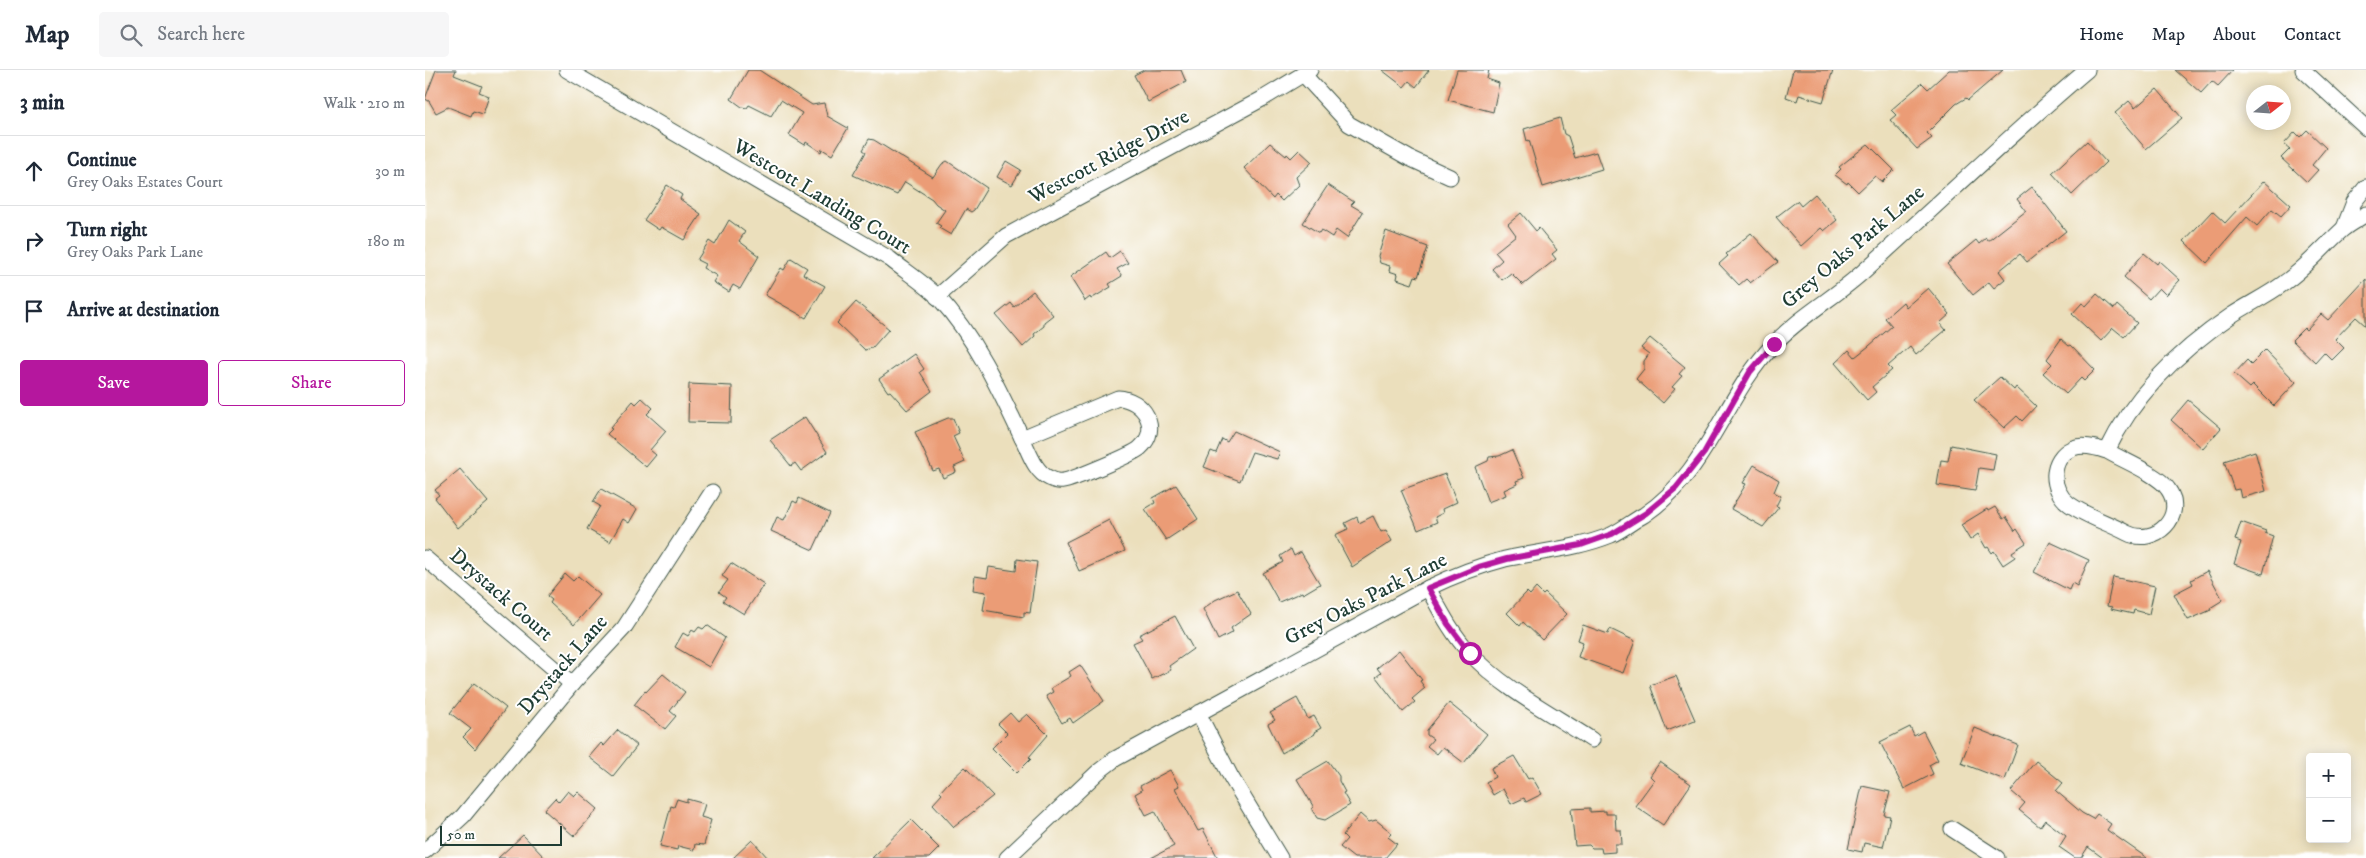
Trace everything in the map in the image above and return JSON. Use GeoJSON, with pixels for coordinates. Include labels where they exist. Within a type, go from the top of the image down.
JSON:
{"type":"FeatureCollection","features":[{"type":"Feature","properties":{"kind":"street","name":"Westcott Landing Court"},"geometry":{"type":"LineString","coordinates":[[567,70],[890,259],[937,297],[972,343],[987,368],[1022,438],[1041,473],[1048,478],[1064,481],[1139,450],[1148,437],[1149,420],[1146,412],[1134,401],[1118,398],[1022,438]]}},
{"type":"Feature","properties":{"kind":"street","name":"Grey Oaks Park Lane"},"geometry":{"type":"LineString","coordinates":[[1007,858],[1098,772],[1135,747],[1428,588],[1479,567],[1507,559],[1581,545],[1604,537],[1646,513],[1676,488],[1704,453],[1750,372],[1774,344],[1801,319],[1862,273],[2087,70]]}},
{"type":"Feature","properties":{"kind":"street"},"geometry":{"type":"LineString","coordinates":[[2303,70],[2366,128]]}},
{"type":"Feature","properties":{"kind":"street","name":"Westcott Ridge Drive"},"geometry":{"type":"LineString","coordinates":[[937,297],[1006,236],[1307,73]]}},
{"type":"Feature","properties":{"kind":"street"},"geometry":{"type":"LineString","coordinates":[[1307,73],[1349,124],[1409,158],[1450,177]]}},
{"type":"Feature","properties":{"kind":"street"},"geometry":{"type":"LineString","coordinates":[[2344,228],[2354,202],[2366,187]]}},
{"type":"Feature","properties":{"kind":"street"},"geometry":{"type":"LineString","coordinates":[[2107,451],[2119,426],[2141,394],[2175,360],[2232,315],[2283,284],[2303,269],[2344,228],[2366,214]]}},
{"type":"Feature","properties":{"kind":"street"},"geometry":{"type":"LineString","coordinates":[[2090,446],[2107,451],[2158,480],[2168,488],[2173,499],[2173,512],[2169,525],[2159,532],[2146,536],[2131,535],[2069,504],[2061,495],[2055,483],[2055,468],[2062,456],[2074,448],[2090,446]]}},
{"type":"Feature","properties":{"kind":"street","name":"Drystack Lane"},"geometry":{"type":"LineString","coordinates":[[425,851],[463,816],[571,684],[624,628],[712,492]]}},
{"type":"Feature","properties":{"kind":"street","name":"Drystack Court"},"geometry":{"type":"LineString","coordinates":[[425,558],[571,684]]}},
{"type":"Feature","properties":{"kind":"street"},"geometry":{"type":"LineString","coordinates":[[1428,588],[1448,624],[1470,653],[1520,693],[1592,740]]}},
{"type":"Feature","properties":{"kind":"street"},"geometry":{"type":"LineString","coordinates":[[1198,713],[1231,777],[1280,858]]}},
{"type":"Feature","properties":{"kind":"street"},"geometry":{"type":"LineString","coordinates":[[1952,829],[1997,858]]}},
{"type":"Feature","properties":{"kind":"building"},"geometry":{"type":"Polygon","coordinates":[[[436,70],[456,70],[454,75],[482,86],[479,92],[489,96],[483,114],[473,111],[471,116],[448,107],[436,113],[429,101],[425,99],[436,70]]]}},
{"type":"Feature","properties":{"kind":"building"},"geometry":{"type":"Polygon","coordinates":[[[748,70],[759,70],[812,105],[824,103],[827,116],[848,128],[832,155],[822,149],[821,152],[806,142],[805,145],[789,135],[802,113],[781,100],[771,116],[749,105],[747,108],[742,107],[731,99],[748,70]]]}},
{"type":"Feature","properties":{"kind":"building"},"geometry":{"type":"Polygon","coordinates":[[[1144,70],[1181,70],[1186,82],[1148,102],[1134,75],[1144,70]]]}},
{"type":"Feature","properties":{"kind":"building"},"geometry":{"type":"Polygon","coordinates":[[[1382,70],[1429,70],[1416,87],[1409,81],[1404,87],[1382,70]]]}},
{"type":"Feature","properties":{"kind":"building"},"geometry":{"type":"Polygon","coordinates":[[[1457,70],[1489,70],[1487,79],[1499,83],[1493,112],[1448,100],[1457,70]]]}},
{"type":"Feature","properties":{"kind":"building"},"geometry":{"type":"Polygon","coordinates":[[[1793,70],[1833,70],[1823,102],[1799,95],[1797,101],[1786,97],[1793,70]]]}},
{"type":"Feature","properties":{"kind":"building"},"geometry":{"type":"Polygon","coordinates":[[[1949,70],[2003,70],[1968,100],[1966,98],[1956,104],[1927,133],[1932,138],[1917,149],[1890,120],[1896,115],[1891,110],[1922,83],[1928,89],[1949,70]]]}},
{"type":"Feature","properties":{"kind":"building"},"geometry":{"type":"Polygon","coordinates":[[[2175,70],[2233,70],[2218,86],[2212,81],[2201,93],[2175,70]]]}},
{"type":"Feature","properties":{"kind":"building"},"geometry":{"type":"Polygon","coordinates":[[[2157,89],[2182,118],[2146,149],[2115,113],[2129,101],[2135,108],[2157,89]]]}},
{"type":"Feature","properties":{"kind":"building"},"geometry":{"type":"Polygon","coordinates":[[[1560,118],[1564,134],[1568,136],[1575,158],[1596,152],[1602,169],[1543,187],[1524,129],[1560,118]]]}},
{"type":"Feature","properties":{"kind":"building"},"geometry":{"type":"Polygon","coordinates":[[[2307,130],[2326,148],[2312,165],[2318,170],[2307,182],[2281,158],[2290,149],[2284,144],[2295,132],[2300,137],[2307,130]]]}},
{"type":"Feature","properties":{"kind":"building"},"geometry":{"type":"Polygon","coordinates":[[[869,139],[874,140],[933,177],[942,164],[947,161],[987,188],[974,210],[971,212],[966,209],[951,235],[939,228],[941,226],[936,223],[945,210],[932,199],[905,182],[897,195],[853,175],[866,152],[863,150],[869,139]]]}},
{"type":"Feature","properties":{"kind":"building"},"geometry":{"type":"Polygon","coordinates":[[[2087,141],[2106,162],[2072,195],[2052,173],[2087,141]]]}},
{"type":"Feature","properties":{"kind":"building"},"geometry":{"type":"Polygon","coordinates":[[[1270,143],[1291,158],[1299,150],[1312,162],[1296,177],[1299,185],[1282,201],[1276,195],[1273,199],[1244,168],[1270,143]]]}},
{"type":"Feature","properties":{"kind":"building"},"geometry":{"type":"Polygon","coordinates":[[[1868,144],[1894,170],[1882,182],[1875,176],[1858,192],[1848,182],[1847,184],[1835,175],[1841,169],[1839,167],[1868,144]]]}},
{"type":"Feature","properties":{"kind":"building"},"geometry":{"type":"Polygon","coordinates":[[[1006,161],[1021,170],[1012,185],[997,177],[1006,161]]]}},
{"type":"Feature","properties":{"kind":"building"},"geometry":{"type":"Polygon","coordinates":[[[2264,181],[2291,205],[2281,216],[2272,209],[2257,226],[2247,217],[2207,263],[2184,241],[2212,211],[2225,223],[2264,181]]]}},
{"type":"Feature","properties":{"kind":"building"},"geometry":{"type":"Polygon","coordinates":[[[667,185],[682,195],[680,199],[701,214],[684,240],[661,227],[659,230],[644,220],[667,185]]]}},
{"type":"Feature","properties":{"kind":"building"},"geometry":{"type":"Polygon","coordinates":[[[1328,185],[1354,202],[1351,205],[1363,212],[1347,238],[1336,230],[1332,237],[1321,230],[1319,233],[1303,223],[1328,185]]]}},
{"type":"Feature","properties":{"kind":"building"},"geometry":{"type":"Polygon","coordinates":[[[2032,187],[2066,231],[2027,262],[2020,254],[1999,271],[2005,279],[1994,288],[1989,282],[1973,295],[1947,264],[1976,240],[1979,244],[1986,238],[1988,241],[2026,211],[2017,199],[2032,187]]]}},
{"type":"Feature","properties":{"kind":"building"},"geometry":{"type":"Polygon","coordinates":[[[1815,194],[1837,220],[1824,231],[1821,228],[1801,246],[1776,217],[1797,201],[1801,206],[1815,194]]]}},
{"type":"Feature","properties":{"kind":"building"},"geometry":{"type":"Polygon","coordinates":[[[1521,213],[1536,231],[1539,228],[1557,250],[1552,254],[1556,259],[1523,285],[1511,273],[1502,280],[1492,269],[1502,260],[1495,252],[1516,235],[1508,224],[1521,213]]]}},
{"type":"Feature","properties":{"kind":"building"},"geometry":{"type":"Polygon","coordinates":[[[729,220],[745,232],[739,241],[759,256],[740,289],[733,285],[729,292],[713,282],[717,276],[703,268],[705,264],[697,260],[709,241],[715,245],[729,220]]]}},
{"type":"Feature","properties":{"kind":"building"},"geometry":{"type":"Polygon","coordinates":[[[1386,231],[1428,247],[1418,277],[1415,276],[1412,284],[1397,279],[1398,274],[1389,271],[1390,266],[1380,263],[1378,256],[1386,231]]]}},
{"type":"Feature","properties":{"kind":"building"},"geometry":{"type":"Polygon","coordinates":[[[1751,233],[1778,262],[1750,283],[1746,279],[1739,285],[1719,264],[1728,256],[1726,254],[1751,233]]]}},
{"type":"Feature","properties":{"kind":"building"},"geometry":{"type":"Polygon","coordinates":[[[1120,251],[1128,263],[1117,269],[1122,276],[1109,284],[1111,287],[1085,301],[1070,277],[1106,252],[1110,258],[1120,251]]]}},
{"type":"Feature","properties":{"kind":"building"},"geometry":{"type":"Polygon","coordinates":[[[2144,253],[2157,264],[2159,261],[2180,280],[2166,295],[2159,288],[2149,299],[2124,277],[2144,253]]]}},
{"type":"Feature","properties":{"kind":"building"},"geometry":{"type":"Polygon","coordinates":[[[791,258],[807,268],[803,274],[825,286],[806,318],[765,295],[781,268],[784,270],[791,258]]]}},
{"type":"Feature","properties":{"kind":"building"},"geometry":{"type":"Polygon","coordinates":[[[2366,279],[2366,326],[2356,317],[2335,339],[2344,348],[2332,360],[2324,352],[2315,362],[2292,340],[2304,328],[2306,330],[2321,314],[2328,320],[2366,279]]]}},
{"type":"Feature","properties":{"kind":"building"},"geometry":{"type":"Polygon","coordinates":[[[1928,288],[1950,314],[1940,323],[1946,330],[1916,355],[1910,347],[1888,366],[1892,370],[1872,387],[1876,392],[1867,400],[1835,363],[1849,350],[1855,357],[1869,346],[1892,326],[1885,318],[1903,302],[1906,307],[1928,288]]]}},
{"type":"Feature","properties":{"kind":"building"},"geometry":{"type":"Polygon","coordinates":[[[1033,291],[1053,315],[1044,322],[1044,326],[1023,347],[996,315],[1011,303],[1014,307],[1033,291]]]}},
{"type":"Feature","properties":{"kind":"building"},"geometry":{"type":"Polygon","coordinates":[[[2097,294],[2114,309],[2117,305],[2137,323],[2124,337],[2113,328],[2101,341],[2072,314],[2082,303],[2086,306],[2097,294]]]}},
{"type":"Feature","properties":{"kind":"building"},"geometry":{"type":"Polygon","coordinates":[[[856,302],[889,329],[872,348],[865,350],[837,323],[856,302]]]}},
{"type":"Feature","properties":{"kind":"building"},"geometry":{"type":"Polygon","coordinates":[[[1650,338],[1685,367],[1679,374],[1682,376],[1672,387],[1675,389],[1663,403],[1636,379],[1644,369],[1644,361],[1649,354],[1641,348],[1650,338]]]}},
{"type":"Feature","properties":{"kind":"building"},"geometry":{"type":"Polygon","coordinates":[[[2061,339],[2069,346],[2071,345],[2095,370],[2084,381],[2081,378],[2066,394],[2043,373],[2052,364],[2047,359],[2061,339]]]}},
{"type":"Feature","properties":{"kind":"building"},"geometry":{"type":"Polygon","coordinates":[[[2265,350],[2296,382],[2274,406],[2253,385],[2250,388],[2234,374],[2247,360],[2251,364],[2265,350]]]}},
{"type":"Feature","properties":{"kind":"building"},"geometry":{"type":"Polygon","coordinates":[[[914,354],[924,369],[920,372],[932,391],[907,410],[890,391],[888,392],[879,379],[914,354]]]}},
{"type":"Feature","properties":{"kind":"building"},"geometry":{"type":"Polygon","coordinates":[[[2000,377],[2014,390],[2016,387],[2036,406],[2022,421],[2017,416],[2004,428],[1974,400],[2000,377]]]}},
{"type":"Feature","properties":{"kind":"building"},"geometry":{"type":"Polygon","coordinates":[[[689,384],[732,386],[731,423],[688,422],[689,384]]]}},
{"type":"Feature","properties":{"kind":"building"},"geometry":{"type":"Polygon","coordinates":[[[642,398],[653,408],[647,414],[666,431],[650,450],[656,455],[646,467],[607,434],[633,401],[636,404],[642,398]]]}},
{"type":"Feature","properties":{"kind":"building"},"geometry":{"type":"Polygon","coordinates":[[[2188,400],[2221,428],[2203,449],[2171,420],[2188,400]]]}},
{"type":"Feature","properties":{"kind":"building"},"geometry":{"type":"Polygon","coordinates":[[[805,417],[827,452],[801,471],[795,463],[791,466],[770,440],[805,417]]]}},
{"type":"Feature","properties":{"kind":"building"},"geometry":{"type":"Polygon","coordinates":[[[948,418],[953,418],[959,433],[953,436],[965,462],[954,467],[956,472],[943,478],[939,469],[933,471],[915,432],[948,418]]]}},
{"type":"Feature","properties":{"kind":"building"},"geometry":{"type":"Polygon","coordinates":[[[1234,431],[1280,452],[1277,459],[1252,452],[1240,481],[1204,467],[1211,451],[1216,453],[1222,439],[1227,442],[1234,431]]]}},
{"type":"Feature","properties":{"kind":"building"},"geometry":{"type":"Polygon","coordinates":[[[1951,445],[1996,454],[1993,470],[1979,468],[1975,491],[1937,485],[1941,460],[1948,461],[1951,445]]]}},
{"type":"Feature","properties":{"kind":"building"},"geometry":{"type":"Polygon","coordinates":[[[1512,450],[1524,478],[1516,481],[1517,484],[1504,490],[1506,495],[1488,502],[1475,467],[1488,461],[1489,457],[1499,456],[1512,450]]]}},
{"type":"Feature","properties":{"kind":"building"},"geometry":{"type":"Polygon","coordinates":[[[2255,451],[2266,491],[2241,498],[2239,489],[2234,490],[2224,461],[2255,451]]]}},
{"type":"Feature","properties":{"kind":"building"},"geometry":{"type":"Polygon","coordinates":[[[1754,465],[1779,480],[1774,492],[1781,496],[1776,506],[1779,507],[1763,527],[1731,509],[1746,484],[1743,483],[1754,465]]]}},
{"type":"Feature","properties":{"kind":"building"},"geometry":{"type":"Polygon","coordinates":[[[460,469],[488,502],[458,528],[435,498],[439,495],[435,490],[460,469]]]}},
{"type":"Feature","properties":{"kind":"building"},"geometry":{"type":"Polygon","coordinates":[[[1445,474],[1457,502],[1442,509],[1443,513],[1435,517],[1437,522],[1418,530],[1401,490],[1445,474]]]}},
{"type":"Feature","properties":{"kind":"building"},"geometry":{"type":"Polygon","coordinates":[[[1176,485],[1198,519],[1166,540],[1145,509],[1155,503],[1153,498],[1176,485]]]}},
{"type":"Feature","properties":{"kind":"building"},"geometry":{"type":"Polygon","coordinates":[[[601,489],[637,509],[629,523],[623,519],[610,542],[587,529],[600,506],[593,502],[601,489]]]}},
{"type":"Feature","properties":{"kind":"building"},"geometry":{"type":"Polygon","coordinates":[[[799,498],[830,513],[813,550],[771,531],[777,517],[784,520],[793,501],[797,503],[799,498]]]}},
{"type":"Feature","properties":{"kind":"building"},"geometry":{"type":"Polygon","coordinates":[[[1995,507],[2003,519],[2006,517],[2015,531],[2017,529],[2026,543],[2012,552],[2015,557],[2003,565],[1994,551],[1992,553],[1988,547],[1986,548],[1978,534],[1970,540],[1961,525],[1987,509],[1988,511],[1995,507]]]}},
{"type":"Feature","properties":{"kind":"building"},"geometry":{"type":"Polygon","coordinates":[[[1373,516],[1381,532],[1386,530],[1392,541],[1352,567],[1335,535],[1348,529],[1345,523],[1357,517],[1359,523],[1373,516]]]}},
{"type":"Feature","properties":{"kind":"building"},"geometry":{"type":"Polygon","coordinates":[[[1109,520],[1125,551],[1079,571],[1066,542],[1109,520]]]}},
{"type":"Feature","properties":{"kind":"building"},"geometry":{"type":"Polygon","coordinates":[[[2241,522],[2266,531],[2265,533],[2273,536],[2263,574],[2234,564],[2241,542],[2235,540],[2241,522]]]}},
{"type":"Feature","properties":{"kind":"building"},"geometry":{"type":"Polygon","coordinates":[[[2050,542],[2089,560],[2077,586],[2072,583],[2069,590],[2034,572],[2050,542]]]}},
{"type":"Feature","properties":{"kind":"building"},"geometry":{"type":"Polygon","coordinates":[[[1291,549],[1294,556],[1301,552],[1320,584],[1303,594],[1302,592],[1279,602],[1263,573],[1283,562],[1280,556],[1291,549]]]}},
{"type":"Feature","properties":{"kind":"building"},"geometry":{"type":"Polygon","coordinates":[[[1017,559],[1037,562],[1030,613],[1024,612],[1024,617],[983,610],[986,592],[973,590],[975,576],[987,578],[989,567],[1016,571],[1017,559]]]}},
{"type":"Feature","properties":{"kind":"building"},"geometry":{"type":"Polygon","coordinates":[[[731,563],[764,584],[744,614],[723,601],[726,597],[719,592],[728,580],[722,576],[731,563]]]}},
{"type":"Feature","properties":{"kind":"building"},"geometry":{"type":"Polygon","coordinates":[[[2207,571],[2223,600],[2210,608],[2211,610],[2188,620],[2174,594],[2193,584],[2191,580],[2207,571]]]}},
{"type":"Feature","properties":{"kind":"building"},"geometry":{"type":"Polygon","coordinates":[[[565,574],[573,581],[578,576],[600,595],[574,625],[550,603],[552,600],[547,596],[565,574]]]}},
{"type":"Feature","properties":{"kind":"building"},"geometry":{"type":"Polygon","coordinates":[[[2113,577],[2155,586],[2149,614],[2134,610],[2133,614],[2111,609],[2112,607],[2107,606],[2113,577]]]}},
{"type":"Feature","properties":{"kind":"building"},"geometry":{"type":"Polygon","coordinates":[[[1536,588],[1543,595],[1545,593],[1567,614],[1542,640],[1523,622],[1520,626],[1507,613],[1527,592],[1530,595],[1536,588]]]}},
{"type":"Feature","properties":{"kind":"building"},"geometry":{"type":"Polygon","coordinates":[[[1237,590],[1251,614],[1231,628],[1233,632],[1218,640],[1203,609],[1215,600],[1237,590]]]}},
{"type":"Feature","properties":{"kind":"building"},"geometry":{"type":"Polygon","coordinates":[[[1175,616],[1193,649],[1169,666],[1171,670],[1152,679],[1133,643],[1142,639],[1139,635],[1175,616]]]}},
{"type":"Feature","properties":{"kind":"building"},"geometry":{"type":"Polygon","coordinates":[[[707,625],[725,638],[709,667],[675,647],[683,633],[688,636],[692,630],[695,632],[699,627],[703,629],[707,625]]]}},
{"type":"Feature","properties":{"kind":"building"},"geometry":{"type":"Polygon","coordinates":[[[1583,625],[1608,634],[1610,629],[1635,641],[1623,673],[1578,657],[1583,642],[1578,640],[1583,625]]]}},
{"type":"Feature","properties":{"kind":"building"},"geometry":{"type":"Polygon","coordinates":[[[1399,650],[1422,680],[1420,681],[1425,688],[1412,699],[1415,702],[1403,712],[1376,677],[1381,673],[1377,668],[1399,650]]]}},
{"type":"Feature","properties":{"kind":"building"},"geometry":{"type":"Polygon","coordinates":[[[1080,665],[1104,701],[1073,723],[1070,718],[1062,723],[1046,696],[1053,692],[1051,688],[1071,676],[1069,672],[1080,665]]]}},
{"type":"Feature","properties":{"kind":"building"},"geometry":{"type":"Polygon","coordinates":[[[663,674],[685,692],[670,711],[676,716],[665,729],[634,705],[645,691],[663,674]]]}},
{"type":"Feature","properties":{"kind":"building"},"geometry":{"type":"Polygon","coordinates":[[[1676,676],[1695,720],[1667,731],[1650,685],[1676,676]]]}},
{"type":"Feature","properties":{"kind":"building"},"geometry":{"type":"Polygon","coordinates":[[[474,683],[506,708],[475,749],[463,737],[471,729],[450,713],[474,683]]]}},
{"type":"Feature","properties":{"kind":"building"},"geometry":{"type":"Polygon","coordinates":[[[1297,698],[1308,719],[1314,716],[1321,728],[1314,732],[1315,734],[1282,753],[1268,724],[1275,720],[1270,713],[1297,698]]]}},
{"type":"Feature","properties":{"kind":"building"},"geometry":{"type":"Polygon","coordinates":[[[1449,703],[1487,734],[1464,763],[1443,747],[1437,754],[1427,746],[1433,739],[1427,735],[1427,730],[1449,703]]]}},
{"type":"Feature","properties":{"kind":"building"},"geometry":{"type":"Polygon","coordinates":[[[1010,713],[1018,722],[1027,714],[1048,735],[1029,757],[1031,759],[1017,773],[992,748],[1007,733],[998,724],[1010,713]]]}},
{"type":"Feature","properties":{"kind":"building"},"geometry":{"type":"Polygon","coordinates":[[[1910,727],[1914,736],[1923,731],[1938,760],[1929,765],[1933,774],[1904,789],[1880,742],[1910,727]]]}},
{"type":"Feature","properties":{"kind":"building"},"geometry":{"type":"Polygon","coordinates":[[[1975,728],[2018,745],[2005,780],[1961,763],[1975,728]]]}},
{"type":"Feature","properties":{"kind":"building"},"geometry":{"type":"Polygon","coordinates":[[[618,730],[637,746],[613,776],[589,757],[601,743],[604,746],[618,730]]]}},
{"type":"Feature","properties":{"kind":"building"},"geometry":{"type":"Polygon","coordinates":[[[1514,756],[1528,779],[1532,777],[1542,794],[1526,802],[1524,798],[1511,804],[1503,789],[1493,795],[1486,782],[1495,777],[1491,768],[1514,756]]]}},
{"type":"Feature","properties":{"kind":"building"},"geometry":{"type":"Polygon","coordinates":[[[1328,761],[1339,776],[1339,781],[1345,792],[1343,793],[1350,805],[1325,820],[1317,818],[1312,810],[1313,806],[1297,779],[1328,761]]]}},
{"type":"Feature","properties":{"kind":"building"},"geometry":{"type":"Polygon","coordinates":[[[2036,761],[2063,783],[2056,791],[2082,813],[2093,819],[2097,814],[2111,824],[2107,830],[2147,858],[2103,858],[2088,847],[2081,858],[2075,858],[2059,847],[2066,836],[2045,820],[2040,827],[2019,810],[2025,803],[2011,791],[2036,761]]]}},
{"type":"Feature","properties":{"kind":"building"},"geometry":{"type":"Polygon","coordinates":[[[1660,762],[1691,784],[1663,825],[1635,806],[1654,780],[1650,776],[1660,762]]]}},
{"type":"Feature","properties":{"kind":"building"},"geometry":{"type":"Polygon","coordinates":[[[965,767],[993,796],[954,827],[933,804],[942,794],[940,792],[965,767]]]}},
{"type":"Feature","properties":{"kind":"building"},"geometry":{"type":"Polygon","coordinates":[[[1170,770],[1179,786],[1175,788],[1198,831],[1203,829],[1218,858],[1151,858],[1174,846],[1155,811],[1146,815],[1135,794],[1142,790],[1140,786],[1170,770]]]}},
{"type":"Feature","properties":{"kind":"building"},"geometry":{"type":"Polygon","coordinates":[[[1862,786],[1890,792],[1884,815],[1890,816],[1883,847],[1864,843],[1862,852],[1848,849],[1862,786]]]}},
{"type":"Feature","properties":{"kind":"building"},"geometry":{"type":"Polygon","coordinates":[[[568,791],[574,796],[578,792],[598,809],[574,836],[544,810],[555,798],[559,802],[568,791]]]}},
{"type":"Feature","properties":{"kind":"building"},"geometry":{"type":"Polygon","coordinates":[[[677,799],[687,802],[687,799],[705,804],[701,817],[711,820],[704,845],[695,844],[694,850],[678,846],[677,850],[660,846],[671,806],[674,807],[677,799]]]}},
{"type":"Feature","properties":{"kind":"building"},"geometry":{"type":"Polygon","coordinates":[[[1590,808],[1590,812],[1606,811],[1606,814],[1615,814],[1616,830],[1621,830],[1622,844],[1615,844],[1615,852],[1602,853],[1601,848],[1592,848],[1589,845],[1575,846],[1571,809],[1590,808]]]}},
{"type":"Feature","properties":{"kind":"building"},"geometry":{"type":"Polygon","coordinates":[[[1360,814],[1369,822],[1376,820],[1392,833],[1388,837],[1397,844],[1385,858],[1354,858],[1340,847],[1347,839],[1343,835],[1360,814]]]}},
{"type":"Feature","properties":{"kind":"building"},"geometry":{"type":"Polygon","coordinates":[[[911,820],[939,848],[929,858],[872,858],[911,820]]]}},
{"type":"Feature","properties":{"kind":"building"},"geometry":{"type":"Polygon","coordinates":[[[523,835],[545,858],[498,858],[523,835]]]}},
{"type":"Feature","properties":{"kind":"building"},"geometry":{"type":"Polygon","coordinates":[[[752,840],[768,858],[733,858],[752,840]]]}},
{"type":"Feature","properties":{"kind":"route"},"geometry":{"type":"LineString","coordinates":[[1470,653],[1448,624],[1428,588],[1479,567],[1507,559],[1581,545],[1612,534],[1646,513],[1676,488],[1704,453],[1750,372],[1774,344]]}}]}
